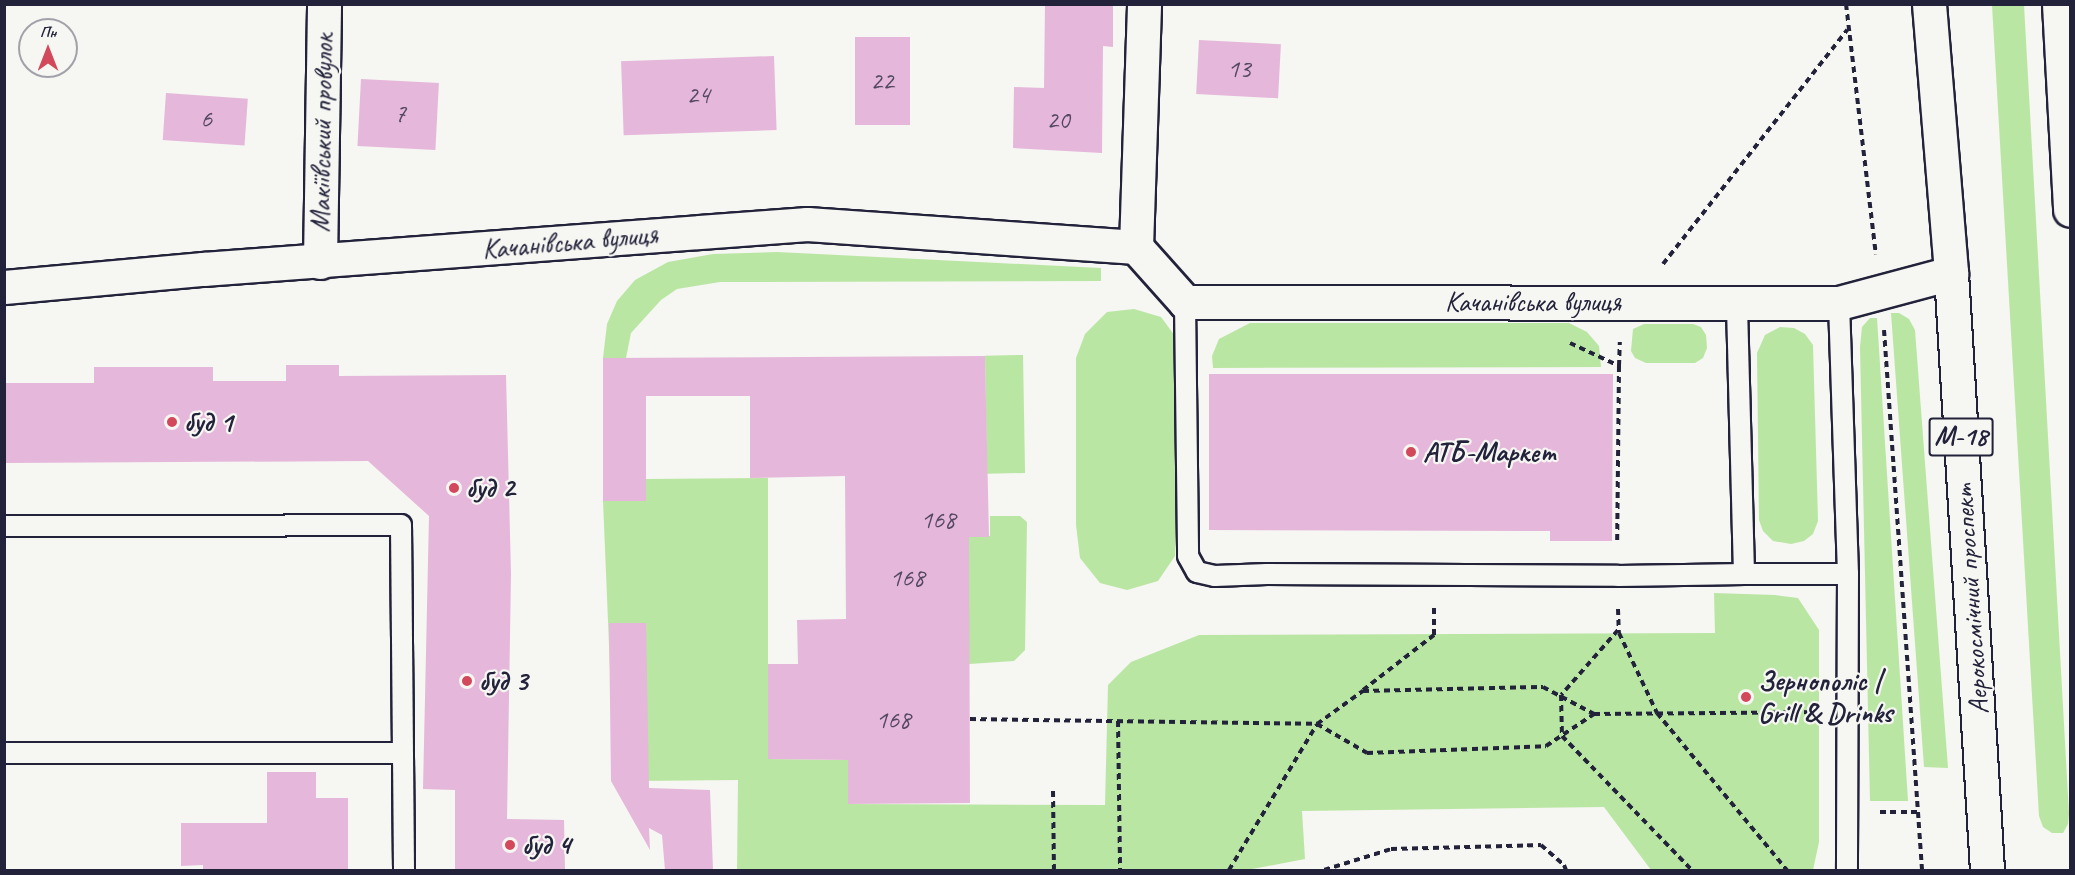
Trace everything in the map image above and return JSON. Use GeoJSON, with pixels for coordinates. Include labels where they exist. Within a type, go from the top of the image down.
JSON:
{"type":"FeatureCollection","features":[{"type":"Feature","properties":{"kind":"street","name":"Макіївський провулок"},"geometry":{"type":"LineString","coordinates":[[320,262],[324,4]]}},
{"type":"Feature","properties":{"kind":"street"},"geometry":{"type":"LineString","coordinates":[[1144,4],[1136,248],[1185,302]]}},
{"type":"Feature","properties":{"kind":"street","name":"Аерокосмічний проспект"},"geometry":{"type":"LineString","coordinates":[[1929,4],[1951,273],[1987,870]]}},
{"type":"Feature","properties":{"kind":"street"},"geometry":{"type":"LineString","coordinates":[[2063,17],[2070,210]]}},
{"type":"Feature","properties":{"kind":"street","name":"Качанівська вулиця"},"geometry":{"type":"LineString","coordinates":[[4,287],[213,268],[320,262],[807,224],[1136,248]]}},
{"type":"Feature","properties":{"kind":"street","name":"Качанівська вулиця"},"geometry":{"type":"LineString","coordinates":[[1185,302],[1839,303],[1951,273]]}},
{"type":"Feature","properties":{"kind":"lane"},"geometry":{"type":"LineString","coordinates":[[1185,302],[1187,544],[1188,555],[1197,572],[1215,576],[1848,574]]}},
{"type":"Feature","properties":{"kind":"lane"},"geometry":{"type":"LineString","coordinates":[[1737,302],[1744,574]]}},
{"type":"Feature","properties":{"kind":"lane"},"geometry":{"type":"LineString","coordinates":[[1839,303],[1848,574],[1847,870]]}},
{"type":"Feature","properties":{"kind":"lane"},"geometry":{"type":"LineString","coordinates":[[4,526],[401,525],[401,753],[404,870]]}},
{"type":"Feature","properties":{"kind":"lane"},"geometry":{"type":"LineString","coordinates":[[4,753],[401,753]]}},
{"type":"Feature","properties":{"kind":"path"},"geometry":{"type":"LineString","coordinates":[[1846,4],[1881,290],[1922,870]]}},
{"type":"Feature","properties":{"kind":"path"},"geometry":{"type":"LineString","coordinates":[[1620,302],[1652,278],[1848,29]]}},
{"type":"Feature","properties":{"kind":"path"},"geometry":{"type":"LineString","coordinates":[[1568,342],[1619,366],[1619,629],[1657,713],[1787,870]]}},
{"type":"Feature","properties":{"kind":"path"},"geometry":{"type":"LineString","coordinates":[[1619,629],[1561,695],[1562,736],[1692,870]]}},
{"type":"Feature","properties":{"kind":"path"},"geometry":{"type":"LineString","coordinates":[[1229,870],[1317,724],[1434,636]]}},
{"type":"Feature","properties":{"kind":"path"},"geometry":{"type":"LineString","coordinates":[[1362,691],[1543,687],[1594,714],[1827,712]]}},
{"type":"Feature","properties":{"kind":"path"},"geometry":{"type":"LineString","coordinates":[[970,719],[1317,724],[1367,753],[1546,746],[1594,714]]}},
{"type":"Feature","properties":{"kind":"path"},"geometry":{"type":"LineString","coordinates":[[1118,721],[1120,870]]}},
{"type":"Feature","properties":{"kind":"path"},"geometry":{"type":"LineString","coordinates":[[1053,791],[1054,870]]}},
{"type":"Feature","properties":{"kind":"path"},"geometry":{"type":"LineString","coordinates":[[1324,870],[1391,849],[1541,845],[1564,865],[1566,870]]}},
{"type":"Feature","properties":{"kind":"green space"},"geometry":{"type":"Polygon","coordinates":[[[1992,5],[2024,5],[2069,814],[2068,824],[2063,833],[2052,833],[2043,827],[2039,816],[1992,5]]]}},
{"type":"Feature","properties":{"kind":"green space"},"geometry":{"type":"Polygon","coordinates":[[[777,252],[1101,268],[1101,281],[720,282],[677,289],[661,300],[631,333],[626,358],[603,358],[607,324],[617,301],[635,280],[668,262],[713,254],[777,252]]]}},
{"type":"Feature","properties":{"kind":"green space"},"geometry":{"type":"Polygon","coordinates":[[[1134,309],[1161,317],[1175,336],[1179,374],[1176,532],[1175,556],[1158,581],[1127,590],[1100,583],[1080,558],[1076,525],[1076,358],[1085,334],[1107,312],[1134,309]]]}},
{"type":"Feature","properties":{"kind":"green space"},"geometry":{"type":"Polygon","coordinates":[[[1891,313],[1899,313],[1909,319],[1915,330],[1948,768],[1924,767],[1891,313]]]}},
{"type":"Feature","properties":{"kind":"green space"},"geometry":{"type":"Polygon","coordinates":[[[1870,318],[1877,318],[1908,801],[1870,801],[1860,347],[1862,327],[1870,318]]]}},
{"type":"Feature","properties":{"kind":"green space"},"geometry":{"type":"Polygon","coordinates":[[[1250,323],[1569,323],[1587,332],[1599,346],[1601,367],[1213,368],[1212,356],[1219,339],[1250,323]]]}},
{"type":"Feature","properties":{"kind":"green space"},"geometry":{"type":"Polygon","coordinates":[[[1644,324],[1693,324],[1701,327],[1706,335],[1707,348],[1703,358],[1695,363],[1646,363],[1635,358],[1631,351],[1633,329],[1644,324]]]}},
{"type":"Feature","properties":{"kind":"green space"},"geometry":{"type":"Polygon","coordinates":[[[1780,327],[1794,328],[1805,334],[1813,345],[1818,521],[1813,534],[1804,541],[1791,544],[1773,541],[1763,531],[1759,520],[1757,353],[1765,335],[1780,327]]]}},
{"type":"Feature","properties":{"kind":"green space"},"geometry":{"type":"Polygon","coordinates":[[[1023,355],[1025,473],[987,474],[985,356],[1023,355]]]}},
{"type":"Feature","properties":{"kind":"green space"},"geometry":{"type":"Polygon","coordinates":[[[768,478],[768,759],[848,760],[849,804],[1105,805],[1108,685],[1131,662],[1199,635],[1715,633],[1714,593],[1775,595],[1798,598],[1819,630],[1819,842],[1813,870],[1651,870],[1604,807],[1302,811],[1305,859],[1247,870],[737,870],[738,780],[636,781],[614,765],[603,501],[646,479],[768,478]]]}},
{"type":"Feature","properties":{"kind":"green space"},"geometry":{"type":"Polygon","coordinates":[[[990,516],[1020,516],[1027,522],[1025,650],[1014,661],[969,664],[969,537],[990,536],[990,516]]]}},
{"type":"Feature","properties":{"kind":"building"},"geometry":{"type":"Polygon","coordinates":[[[1045,4],[1113,4],[1113,47],[1103,46],[1102,153],[1013,148],[1014,87],[1044,88],[1045,4]]]}},
{"type":"Feature","properties":{"kind":"building"},"geometry":{"type":"Polygon","coordinates":[[[855,37],[910,37],[910,125],[855,125],[855,37]]]}},
{"type":"Feature","properties":{"kind":"building"},"geometry":{"type":"Polygon","coordinates":[[[1199,40],[1281,44],[1278,98],[1196,94],[1199,40]]]}},
{"type":"Feature","properties":{"kind":"building"},"geometry":{"type":"Polygon","coordinates":[[[774,56],[777,130],[624,135],[621,61],[774,56]]]}},
{"type":"Feature","properties":{"kind":"building"},"geometry":{"type":"Polygon","coordinates":[[[361,79],[439,83],[435,150],[357,146],[361,79]]]}},
{"type":"Feature","properties":{"kind":"building"},"geometry":{"type":"Polygon","coordinates":[[[166,93],[248,99],[245,146],[163,140],[166,93]]]}},
{"type":"Feature","properties":{"kind":"building"},"geometry":{"type":"Polygon","coordinates":[[[985,356],[989,537],[969,537],[970,803],[848,804],[848,760],[768,759],[768,664],[798,664],[797,620],[846,619],[845,476],[750,478],[750,396],[646,396],[646,501],[603,501],[603,358],[985,356]]]}},
{"type":"Feature","properties":{"kind":"building"},"geometry":{"type":"Polygon","coordinates":[[[286,365],[339,365],[339,376],[506,375],[511,574],[507,819],[564,820],[565,870],[455,870],[455,790],[423,789],[429,516],[368,461],[4,463],[4,383],[94,383],[94,367],[213,367],[213,381],[286,381],[286,365]]]}},
{"type":"Feature","properties":{"kind":"building","name":"АТБ-Маркет"},"geometry":{"type":"Polygon","coordinates":[[[1209,374],[1613,374],[1612,541],[1550,541],[1550,531],[1209,530],[1209,374]]]}},
{"type":"Feature","properties":{"kind":"building"},"geometry":{"type":"Polygon","coordinates":[[[609,623],[646,623],[649,788],[710,790],[713,870],[665,870],[662,835],[649,828],[650,850],[611,781],[609,623]]]}},
{"type":"Feature","properties":{"kind":"building"},"geometry":{"type":"Polygon","coordinates":[[[267,772],[316,772],[316,798],[348,798],[348,870],[203,870],[203,865],[181,866],[181,823],[267,823],[267,772]]]}},
{"type":"Feature","properties":{"kind":"place","name":"буд 1"},"geometry":{"type":"Point","coordinates":[172,422]}},
{"type":"Feature","properties":{"kind":"place","name":"АТБ-Маркет"},"geometry":{"type":"Point","coordinates":[1411,452]}},
{"type":"Feature","properties":{"kind":"place","name":"буд 2"},"geometry":{"type":"Point","coordinates":[454,488]}},
{"type":"Feature","properties":{"kind":"place","name":"буд 3"},"geometry":{"type":"Point","coordinates":[467,681]}},
{"type":"Feature","properties":{"kind":"place","name":"Зернополіс | Grill & Drinks"},"geometry":{"type":"Point","coordinates":[1746,697]}},
{"type":"Feature","properties":{"kind":"place","name":"буд 4"},"geometry":{"type":"Point","coordinates":[510,845]}}]}
